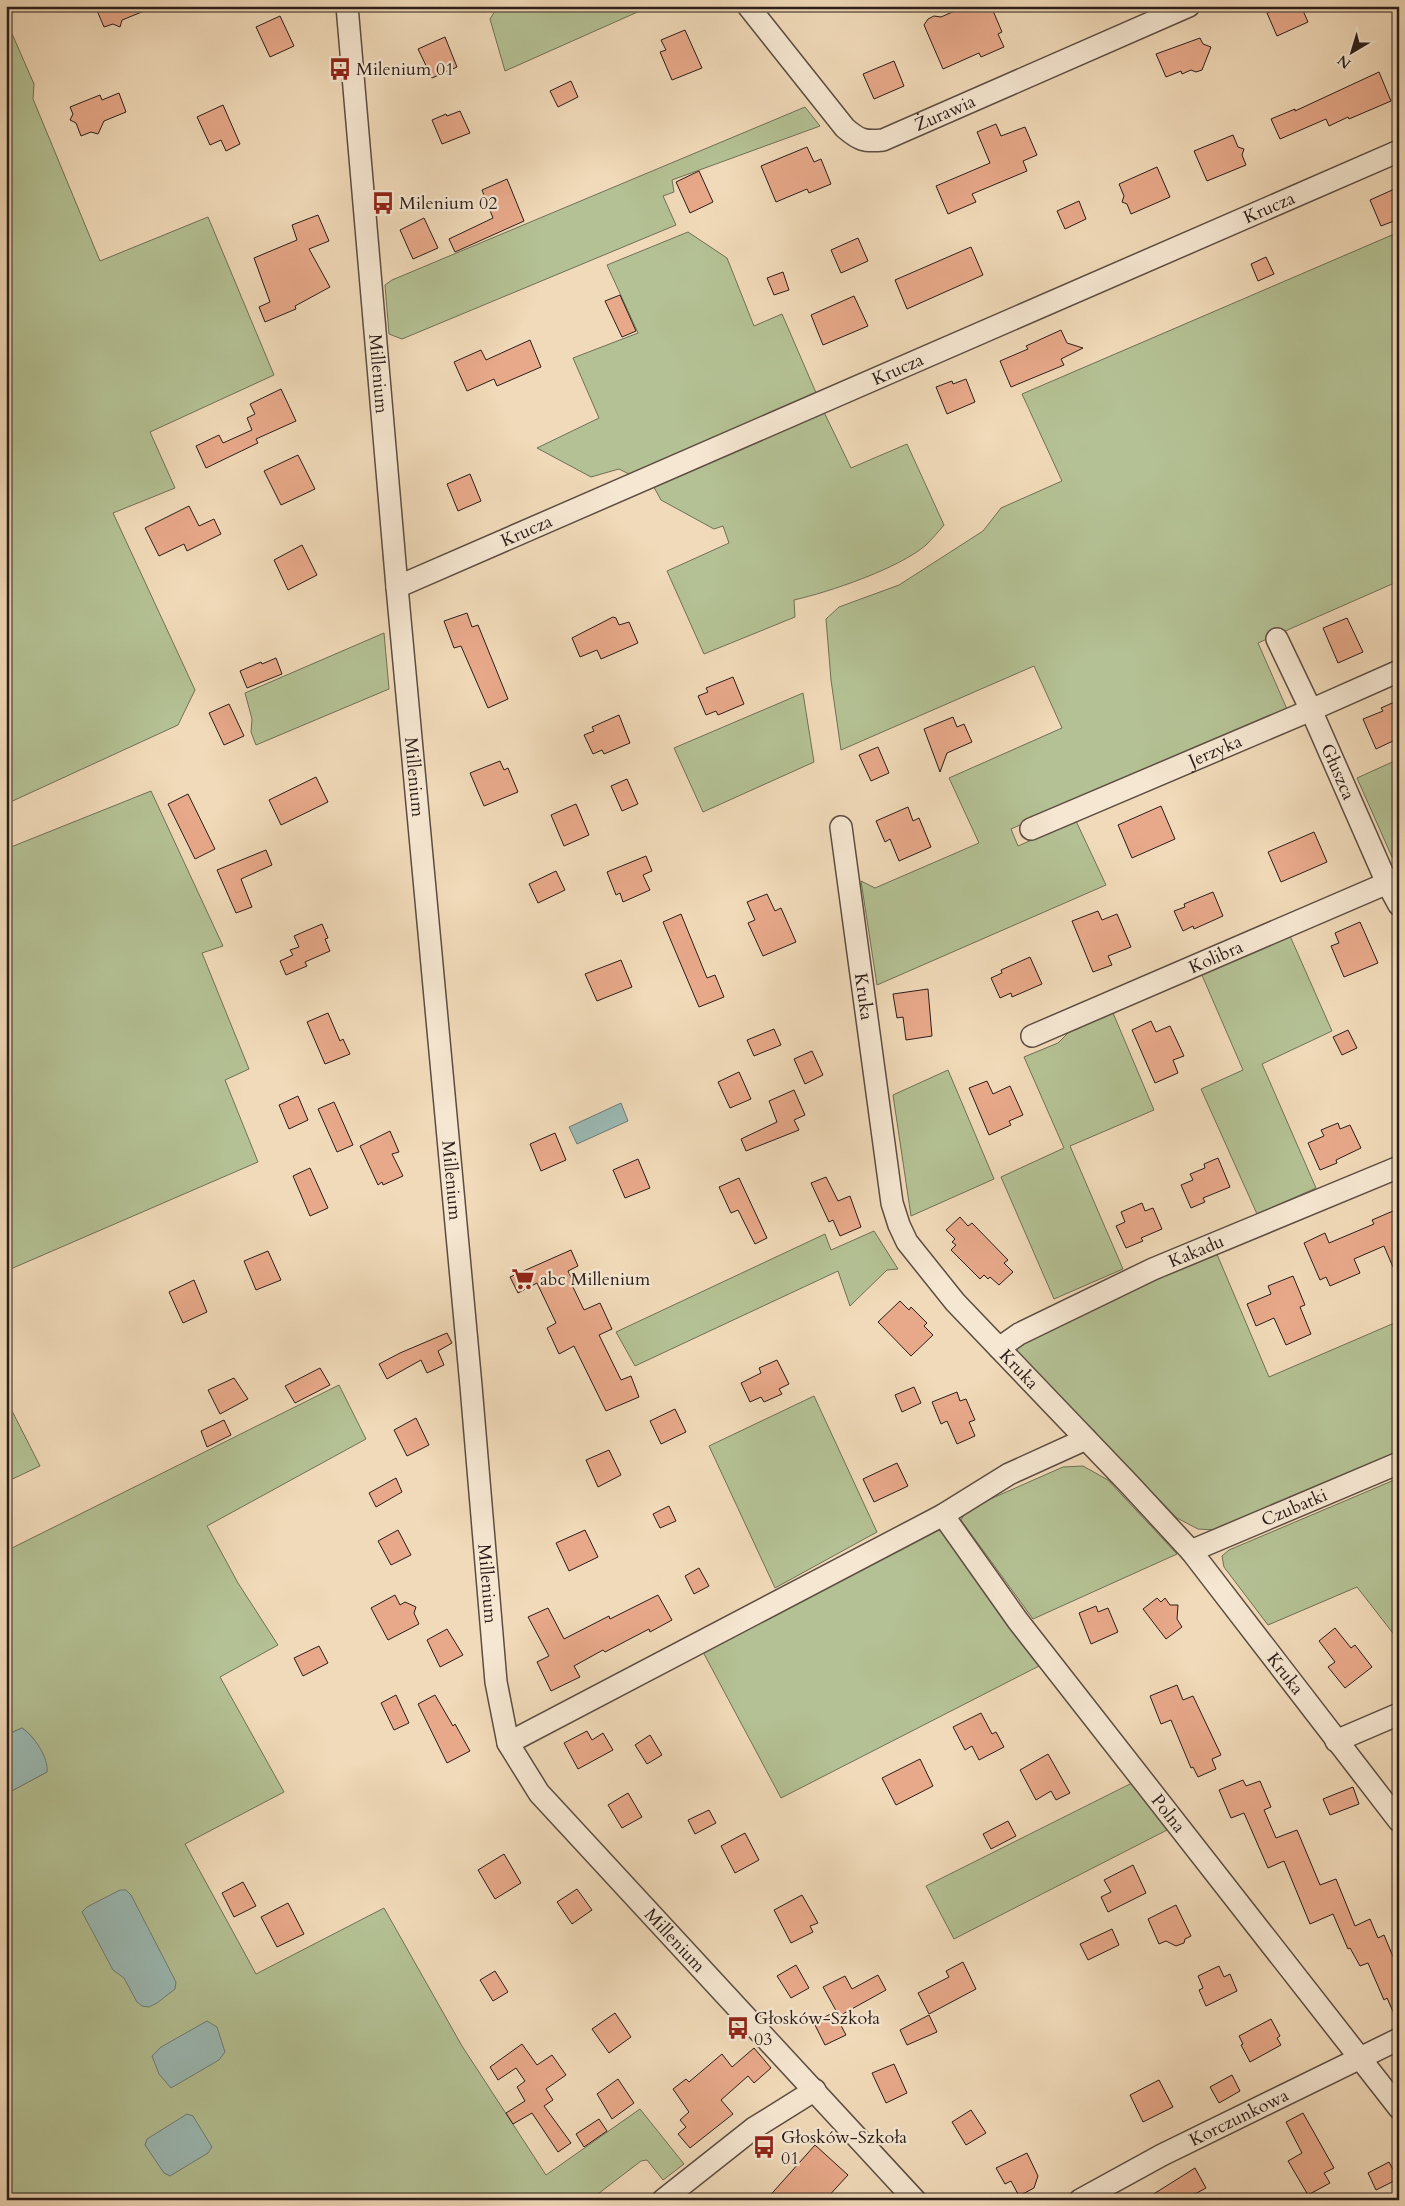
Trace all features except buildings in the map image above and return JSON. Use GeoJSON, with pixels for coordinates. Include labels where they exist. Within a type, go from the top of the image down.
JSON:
{"type":"FeatureCollection","features":[{"type":"Feature","properties":{"kind":"street","name":"Millenium"},"geometry":{"type":"LineString","coordinates":[[347,6],[397,587],[471,1386],[496,1682],[508,1743],[539,1793],[915,2200]]}},
{"type":"Feature","properties":{"kind":"street","name":"Żurawia"},"geometry":{"type":"LineString","coordinates":[[748,6],[845,128],[867,142],[883,140],[1190,6]]}},
{"type":"Feature","properties":{"kind":"street","name":"Krucza"},"geometry":{"type":"LineString","coordinates":[[397,587],[1399,151]]}},
{"type":"Feature","properties":{"kind":"street","name":"Głuszca"},"geometry":{"type":"LineString","coordinates":[[1277,639],[1393,881],[1399,905]]}},
{"type":"Feature","properties":{"kind":"street","name":"Jerzyka"},"geometry":{"type":"LineString","coordinates":[[1031,829],[1311,710],[1399,670]]}},
{"type":"Feature","properties":{"kind":"street","name":"Kruka"},"geometry":{"type":"LineString","coordinates":[[841,827],[892,1203],[907,1242],[955,1302],[1191,1551],[1399,1822]]}},
{"type":"Feature","properties":{"kind":"street","name":"Kolibra"},"geometry":{"type":"LineString","coordinates":[[1032,1036],[1393,881]]}},
{"type":"Feature","properties":{"kind":"street","name":"Kakadu"},"geometry":{"type":"LineString","coordinates":[[999,1348],[1019,1334],[1153,1269],[1399,1167]]}},
{"type":"Feature","properties":{"kind":"street"},"geometry":{"type":"LineString","coordinates":[[508,1743],[943,1515],[1009,1474],[1086,1439]]}},
{"type":"Feature","properties":{"kind":"street","name":"Czubatki"},"geometry":{"type":"LineString","coordinates":[[1191,1551],[1399,1462]]}},
{"type":"Feature","properties":{"kind":"street","name":"Polna"},"geometry":{"type":"LineString","coordinates":[[943,1515],[1018,1621],[1399,2108]]}},
{"type":"Feature","properties":{"kind":"street"},"geometry":{"type":"LineString","coordinates":[[1336,1741],[1399,1714]]}},
{"type":"Feature","properties":{"kind":"street","name":"Korczunkowa"},"geometry":{"type":"LineString","coordinates":[[1080,2200],[1162,2155],[1399,2039]]}},
{"type":"Feature","properties":{"kind":"street"},"geometry":{"type":"LineString","coordinates":[[663,2200],[754,2128],[815,2090]]}},
{"type":"Feature","properties":{"kind":"green space"},"geometry":{"type":"Polygon","coordinates":[[[6,6],[27,6],[6,15],[6,6]]]}},
{"type":"Feature","properties":{"kind":"green space"},"geometry":{"type":"Polygon","coordinates":[[[498,6],[651,6],[505,71],[490,19],[498,6]]]}},
{"type":"Feature","properties":{"kind":"green space"},"geometry":{"type":"Polygon","coordinates":[[[6,20],[34,84],[33,99],[100,261],[208,217],[274,375],[150,432],[175,488],[113,513],[195,690],[178,725],[6,804],[6,20]]]}},
{"type":"Feature","properties":{"kind":"green space"},"geometry":{"type":"Polygon","coordinates":[[[805,107],[820,126],[672,180],[674,192],[663,196],[676,225],[402,339],[389,334],[385,285],[392,280],[805,107]]]}},
{"type":"Feature","properties":{"kind":"green space"},"geometry":{"type":"Polygon","coordinates":[[[688,232],[727,258],[754,326],[782,314],[817,395],[633,476],[619,469],[591,477],[537,448],[599,418],[573,358],[638,333],[607,265],[688,232]]]}},
{"type":"Feature","properties":{"kind":"green space"},"geometry":{"type":"Polygon","coordinates":[[[1399,232],[1399,581],[1258,643],[1287,709],[1011,829],[1018,846],[1076,821],[1106,885],[877,985],[861,881],[875,888],[979,843],[949,778],[1062,728],[1034,666],[841,750],[831,680],[826,619],[839,607],[899,585],[983,531],[1001,508],[1062,481],[1022,394],[1399,232]]]}},
{"type":"Feature","properties":{"kind":"green space"},"geometry":{"type":"Polygon","coordinates":[[[822,408],[851,468],[907,444],[944,525],[926,545],[898,563],[844,585],[794,600],[795,617],[704,654],[667,571],[729,543],[723,526],[714,529],[661,500],[651,482],[822,408]]]}},
{"type":"Feature","properties":{"kind":"green space"},"geometry":{"type":"Polygon","coordinates":[[[384,633],[389,689],[256,745],[251,732],[252,719],[245,693],[384,633]]]}},
{"type":"Feature","properties":{"kind":"green space"},"geometry":{"type":"Polygon","coordinates":[[[803,693],[814,762],[703,812],[674,748],[803,693]]]}},
{"type":"Feature","properties":{"kind":"green space"},"geometry":{"type":"Polygon","coordinates":[[[1399,759],[1399,858],[1392,857],[1357,778],[1399,759]]]}},
{"type":"Feature","properties":{"kind":"green space"},"geometry":{"type":"Polygon","coordinates":[[[151,791],[223,946],[202,953],[249,1069],[225,1080],[258,1162],[6,1271],[6,849],[151,791]]]}},
{"type":"Feature","properties":{"kind":"green space"},"geometry":{"type":"Polygon","coordinates":[[[1290,936],[1332,1031],[1262,1064],[1316,1188],[1257,1214],[1201,1089],[1243,1070],[1201,973],[1290,936]]]}},
{"type":"Feature","properties":{"kind":"green space"},"geometry":{"type":"Polygon","coordinates":[[[1113,1013],[1154,1110],[1070,1146],[1123,1269],[1054,1299],[1001,1177],[1064,1148],[1024,1057],[1058,1043],[1068,1033],[1113,1013]]]}},
{"type":"Feature","properties":{"kind":"green space"},"geometry":{"type":"Polygon","coordinates":[[[948,1070],[994,1179],[911,1216],[893,1095],[948,1070]]]}},
{"type":"Feature","properties":{"kind":"green space"},"geometry":{"type":"Polygon","coordinates":[[[874,1231],[898,1269],[887,1270],[850,1306],[838,1271],[635,1366],[616,1332],[825,1234],[831,1250],[874,1231]]]}},
{"type":"Feature","properties":{"kind":"green space"},"geometry":{"type":"Polygon","coordinates":[[[1216,1252],[1269,1377],[1399,1321],[1399,1453],[1215,1530],[1198,1529],[1177,1518],[1148,1488],[1097,1442],[1020,1359],[1016,1348],[1036,1336],[1216,1252]]]}},
{"type":"Feature","properties":{"kind":"green space"},"geometry":{"type":"Polygon","coordinates":[[[339,1385],[366,1439],[207,1526],[238,1583],[278,1645],[220,1677],[284,1792],[185,1844],[256,1974],[384,1908],[462,2046],[546,2175],[640,2109],[684,2164],[663,2180],[647,2160],[641,2161],[590,2200],[6,2200],[6,1794],[47,1772],[39,1747],[32,1736],[22,1728],[6,1735],[6,1551],[339,1385]]]}},
{"type":"Feature","properties":{"kind":"green space"},"geometry":{"type":"Polygon","coordinates":[[[814,1396],[877,1532],[775,1588],[709,1446],[814,1396]]]}},
{"type":"Feature","properties":{"kind":"green space"},"geometry":{"type":"Polygon","coordinates":[[[6,1399],[40,1466],[6,1482],[6,1399]]]}},
{"type":"Feature","properties":{"kind":"green space"},"geometry":{"type":"Polygon","coordinates":[[[1083,1466],[1108,1480],[1177,1554],[1033,1619],[961,1520],[966,1511],[979,1504],[1063,1467],[1083,1466]]]}},
{"type":"Feature","properties":{"kind":"green space"},"geometry":{"type":"Polygon","coordinates":[[[1399,1478],[1399,1641],[1357,1587],[1268,1625],[1224,1567],[1222,1556],[1229,1550],[1399,1478]]]}},
{"type":"Feature","properties":{"kind":"green space"},"geometry":{"type":"Polygon","coordinates":[[[939,1528],[1041,1665],[781,1798],[703,1652],[939,1528]]]}},
{"type":"Feature","properties":{"kind":"green space"},"geometry":{"type":"Polygon","coordinates":[[[1134,1782],[1171,1828],[954,1939],[926,1886],[1134,1782]]]}},
{"type":"Feature","properties":{"kind":"water"},"geometry":{"type":"Polygon","coordinates":[[[621,1103],[628,1121],[577,1144],[569,1127],[621,1103]]]}},
{"type":"Feature","properties":{"kind":"water"},"geometry":{"type":"Polygon","coordinates":[[[22,1728],[40,1748],[46,1760],[47,1772],[6,1794],[6,1735],[22,1728]]]}},
{"type":"Feature","properties":{"kind":"water"},"geometry":{"type":"Polygon","coordinates":[[[120,1890],[126,1890],[131,1895],[176,1982],[175,1989],[149,2007],[142,2006],[137,2002],[124,1978],[113,1970],[82,1912],[87,1907],[120,1890]]]}},
{"type":"Feature","properties":{"kind":"water"},"geometry":{"type":"Polygon","coordinates":[[[207,2021],[217,2027],[225,2052],[219,2060],[171,2088],[159,2074],[152,2056],[161,2047],[207,2021]]]}},
{"type":"Feature","properties":{"kind":"water"},"geometry":{"type":"Polygon","coordinates":[[[187,2114],[193,2116],[212,2147],[208,2153],[170,2176],[164,2173],[145,2145],[147,2139],[187,2114]]]}},
{"type":"Feature","properties":{"kind":"place","name":"Milenium 01"},"geometry":{"type":"Point","coordinates":[340,69]}},
{"type":"Feature","properties":{"kind":"place","name":"Milenium 02"},"geometry":{"type":"Point","coordinates":[383,203]}},
{"type":"Feature","properties":{"kind":"place","name":"abc Millenium"},"geometry":{"type":"Point","coordinates":[523,1279]}},
{"type":"Feature","properties":{"kind":"place","name":"Głosków-Szkoła 03"},"geometry":{"type":"Point","coordinates":[738,2028]}},
{"type":"Feature","properties":{"kind":"place","name":"Głosków-Szkoła 01"},"geometry":{"type":"Point","coordinates":[764,2147]}}]}
